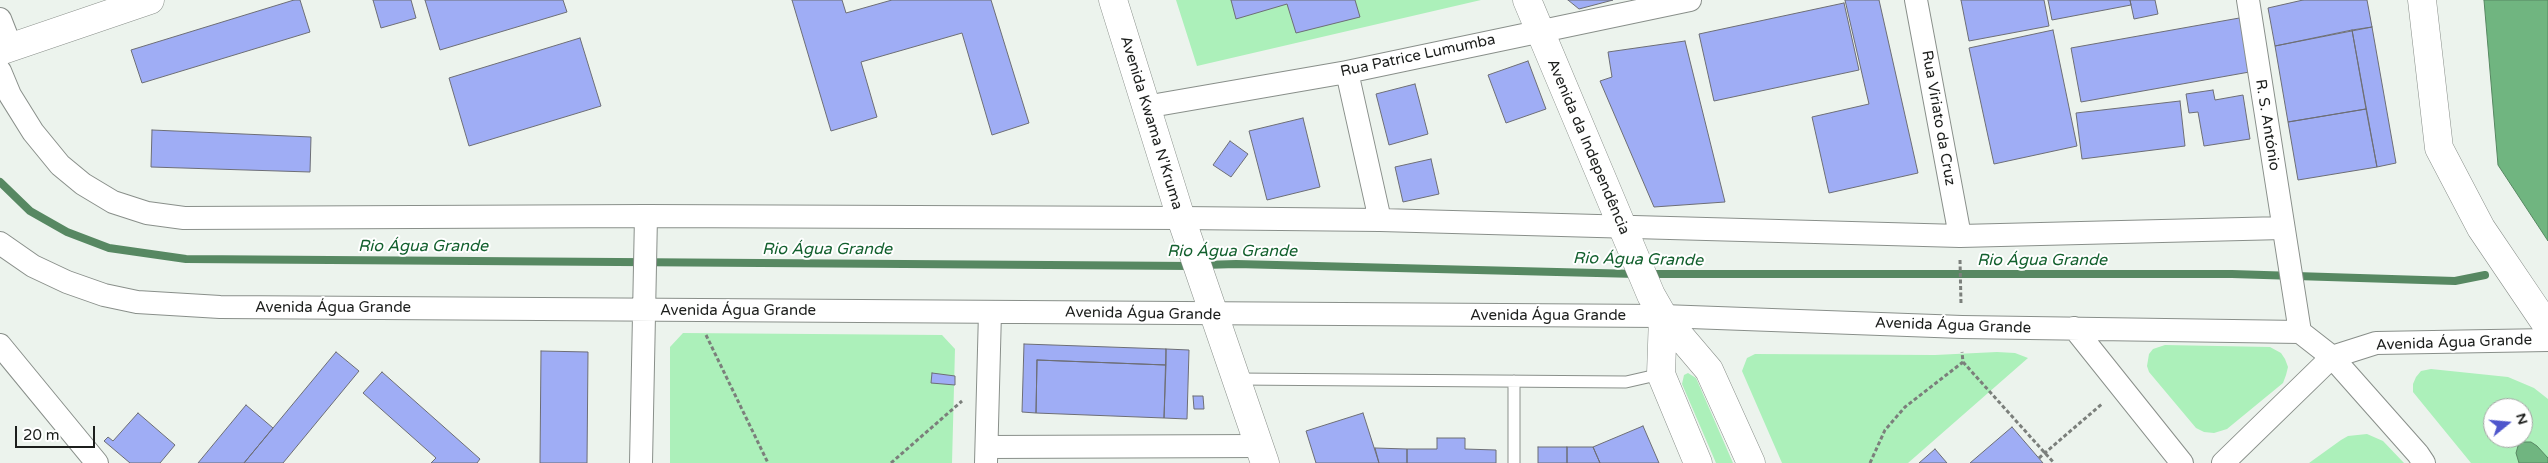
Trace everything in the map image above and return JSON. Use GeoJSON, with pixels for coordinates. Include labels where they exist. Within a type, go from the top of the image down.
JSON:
{"type":"FeatureCollection","features":[{"type":"Feature","properties":{"kind":"street"},"geometry":{"type":"LineString","coordinates":[[4,56],[150,0]]}},
{"type":"Feature","properties":{"kind":"street","name":"Avenida Kwama N’Kruma"},"geometry":{"type":"LineString","coordinates":[[1113,0],[1181,218],[1262,454]]}},
{"type":"Feature","properties":{"kind":"street","name":"Avenida da Independência"},"geometry":{"type":"LineString","coordinates":[[1527,0],[1626,237],[1657,305],[1662,374],[1698,463]]}},
{"type":"Feature","properties":{"kind":"street","name":"Rua Patrice Lumumba"},"geometry":{"type":"LineString","coordinates":[[1145,107],[1347,72],[1539,30],[1690,0]]}},
{"type":"Feature","properties":{"kind":"street","name":"Rua Viriato da Cruz"},"geometry":{"type":"LineString","coordinates":[[1916,0],[1960,236]]}},
{"type":"Feature","properties":{"kind":"street","name":"R. S. António"},"geometry":{"type":"LineString","coordinates":[[2248,0],[2300,332]]}},
{"type":"Feature","properties":{"kind":"street"},"geometry":{"type":"LineString","coordinates":[[2422,0],[2439,148],[2481,228],[2548,327]]}},
{"type":"Feature","properties":{"kind":"street"},"geometry":{"type":"LineString","coordinates":[[0,19],[10,95],[28,125],[60,165],[83,184],[113,202],[147,213],[184,218],[646,227],[1181,218],[1380,220],[1626,237],[1960,236],[2283,228]]}},
{"type":"Feature","properties":{"kind":"street"},"geometry":{"type":"LineString","coordinates":[[1347,72],[1380,220]]}},
{"type":"Feature","properties":{"kind":"street"},"geometry":{"type":"LineString","coordinates":[[641,463],[646,227]]}},
{"type":"Feature","properties":{"kind":"street","name":"Avenida Água Grande"},"geometry":{"type":"LineString","coordinates":[[0,243],[33,266],[67,282],[104,295],[137,302],[220,307],[1214,315],[1657,305],[1962,326],[2300,332]]}},
{"type":"Feature","properties":{"kind":"street"},"geometry":{"type":"LineString","coordinates":[[1657,305],[1709,370],[1751,463]]}},
{"type":"Feature","properties":{"kind":"street"},"geometry":{"type":"LineString","coordinates":[[990,312],[986,455],[1262,454]]}},
{"type":"Feature","properties":{"kind":"street"},"geometry":{"type":"LineString","coordinates":[[2074,328],[2120,388],[2182,463]]}},
{"type":"Feature","properties":{"kind":"street"},"geometry":{"type":"LineString","coordinates":[[2300,332],[2332,357],[2424,463]]}},
{"type":"Feature","properties":{"kind":"street","name":"Avenida Água Grande"},"geometry":{"type":"LineString","coordinates":[[2332,357],[2376,343],[2548,340]]}},
{"type":"Feature","properties":{"kind":"street"},"geometry":{"type":"LineString","coordinates":[[0,345],[96,463]]}},
{"type":"Feature","properties":{"kind":"street"},"geometry":{"type":"LineString","coordinates":[[2223,463],[2332,357]]}},
{"type":"Feature","properties":{"kind":"lane"},"geometry":{"type":"LineString","coordinates":[[1237,379],[1626,382],[1662,374]]}},
{"type":"Feature","properties":{"kind":"lane"},"geometry":{"type":"LineString","coordinates":[[1514,381],[1514,463]]}},
{"type":"Feature","properties":{"kind":"path"},"geometry":{"type":"LineString","coordinates":[[1960,236],[1963,362],[2054,463]]}},
{"type":"Feature","properties":{"kind":"path"},"geometry":{"type":"LineString","coordinates":[[694,310],[768,463]]}},
{"type":"Feature","properties":{"kind":"path"},"geometry":{"type":"LineString","coordinates":[[1870,463],[1885,430],[1905,407],[1963,362]]}},
{"type":"Feature","properties":{"kind":"path"},"geometry":{"type":"LineString","coordinates":[[891,463],[989,378]]}},
{"type":"Feature","properties":{"kind":"path"},"geometry":{"type":"LineString","coordinates":[[2039,458],[2120,388]]}},
{"type":"Feature","properties":{"kind":"shaded area"},"geometry":{"type":"Polygon","coordinates":[[[1176,0],[1481,0],[1197,66],[1176,0]]]}},
{"type":"Feature","properties":{"kind":"shaded area"},"geometry":{"type":"Polygon","coordinates":[[[2484,0],[2548,0],[2548,241],[2498,165],[2484,0]]]}},
{"type":"Feature","properties":{"kind":"shaded area"},"geometry":{"type":"Polygon","coordinates":[[[683,333],[942,335],[955,349],[952,463],[670,463],[670,347],[683,333]]]}},
{"type":"Feature","properties":{"kind":"shaded area"},"geometry":{"type":"Polygon","coordinates":[[[2165,345],[2270,347],[2281,353],[2288,367],[2283,383],[2227,429],[2214,433],[2204,432],[2196,428],[2149,372],[2147,366],[2149,354],[2153,349],[2165,345]]]}},
{"type":"Feature","properties":{"kind":"shaded area"},"geometry":{"type":"Polygon","coordinates":[[[2015,353],[2028,358],[1908,463],[1782,463],[1742,371],[1747,358],[1755,354],[1935,355],[2015,353]]]}},
{"type":"Feature","properties":{"kind":"shaded area"},"geometry":{"type":"Polygon","coordinates":[[[2431,369],[2508,377],[2534,388],[2548,399],[2548,463],[2471,463],[2413,392],[2413,384],[2421,371],[2431,369]]]}},
{"type":"Feature","properties":{"kind":"shaded area"},"geometry":{"type":"Polygon","coordinates":[[[1688,373],[1696,378],[1733,463],[1716,463],[1682,384],[1684,375],[1688,373]]]}},
{"type":"Feature","properties":{"kind":"shaded area"},"geometry":{"type":"Polygon","coordinates":[[[2367,434],[2383,441],[2404,463],[2309,463],[2348,436],[2367,434]]]}},
{"type":"Feature","properties":{"kind":"shaded area"},"geometry":{"type":"Polygon","coordinates":[[[2533,443],[2548,458],[2548,463],[2519,463],[2516,453],[2517,448],[2533,448],[2533,443]]]}},
{"type":"Feature","properties":{"kind":"building"},"geometry":{"type":"Polygon","coordinates":[[[294,0],[300,0],[310,32],[142,83],[131,50],[294,0]]]}},
{"type":"Feature","properties":{"kind":"building"},"geometry":{"type":"Polygon","coordinates":[[[373,0],[411,0],[416,18],[381,28],[373,0]]]}},
{"type":"Feature","properties":{"kind":"building"},"geometry":{"type":"Polygon","coordinates":[[[425,0],[563,0],[567,12],[440,50],[425,0]]]}},
{"type":"Feature","properties":{"kind":"building"},"geometry":{"type":"Polygon","coordinates":[[[792,0],[842,0],[846,13],[892,0],[991,0],[1029,123],[992,135],[962,33],[861,62],[877,117],[831,131],[792,0]]]}},
{"type":"Feature","properties":{"kind":"building"},"geometry":{"type":"Polygon","coordinates":[[[1231,0],[1355,0],[1360,17],[1296,33],[1287,4],[1236,19],[1231,0]]]}},
{"type":"Feature","properties":{"kind":"building"},"geometry":{"type":"Polygon","coordinates":[[[1568,0],[1613,0],[1579,9],[1568,0]]]}},
{"type":"Feature","properties":{"kind":"building"},"geometry":{"type":"Polygon","coordinates":[[[1845,0],[1879,0],[1918,173],[1829,193],[1812,117],[1869,104],[1845,0]]]}},
{"type":"Feature","properties":{"kind":"building"},"geometry":{"type":"Polygon","coordinates":[[[1961,0],[2044,0],[2049,26],[1969,41],[1961,0]]]}},
{"type":"Feature","properties":{"kind":"building"},"geometry":{"type":"Polygon","coordinates":[[[2048,0],[2130,0],[2131,5],[2052,20],[2048,0]]]}},
{"type":"Feature","properties":{"kind":"building"},"geometry":{"type":"Polygon","coordinates":[[[2130,0],[2155,0],[2158,14],[2134,19],[2130,0]]]}},
{"type":"Feature","properties":{"kind":"building"},"geometry":{"type":"Polygon","coordinates":[[[2303,0],[2367,0],[2372,27],[2275,46],[2268,8],[2303,0]]]}},
{"type":"Feature","properties":{"kind":"building"},"geometry":{"type":"Polygon","coordinates":[[[1844,3],[1859,70],[1714,101],[1699,34],[1844,3]]]}},
{"type":"Feature","properties":{"kind":"building"},"geometry":{"type":"Polygon","coordinates":[[[2245,17],[2255,71],[2081,102],[2071,48],[2245,17]]]}},
{"type":"Feature","properties":{"kind":"building"},"geometry":{"type":"Polygon","coordinates":[[[2372,27],[2396,163],[2377,167],[2352,30],[2372,27]]]}},
{"type":"Feature","properties":{"kind":"building"},"geometry":{"type":"Polygon","coordinates":[[[2053,30],[2077,146],[1994,164],[1969,48],[2053,30]]]}},
{"type":"Feature","properties":{"kind":"building"},"geometry":{"type":"Polygon","coordinates":[[[2352,30],[2366,109],[2288,122],[2275,46],[2352,30]]]}},
{"type":"Feature","properties":{"kind":"building"},"geometry":{"type":"Polygon","coordinates":[[[580,38],[601,106],[469,146],[449,78],[580,38]]]}},
{"type":"Feature","properties":{"kind":"building"},"geometry":{"type":"Polygon","coordinates":[[[1685,41],[1725,202],[1654,207],[1600,81],[1612,77],[1608,52],[1685,41]]]}},
{"type":"Feature","properties":{"kind":"building"},"geometry":{"type":"Polygon","coordinates":[[[1528,61],[1546,109],[1506,123],[1488,75],[1528,61]]]}},
{"type":"Feature","properties":{"kind":"building"},"geometry":{"type":"Polygon","coordinates":[[[1415,84],[1428,134],[1389,145],[1376,94],[1415,84]]]}},
{"type":"Feature","properties":{"kind":"building"},"geometry":{"type":"Polygon","coordinates":[[[2213,90],[2215,100],[2243,95],[2250,139],[2204,146],[2198,112],[2189,113],[2186,94],[2213,90]]]}},
{"type":"Feature","properties":{"kind":"building"},"geometry":{"type":"Polygon","coordinates":[[[2180,101],[2185,146],[2082,159],[2076,113],[2180,101]]]}},
{"type":"Feature","properties":{"kind":"building"},"geometry":{"type":"Polygon","coordinates":[[[2366,109],[2377,167],[2298,180],[2288,122],[2366,109]]]}},
{"type":"Feature","properties":{"kind":"building"},"geometry":{"type":"Polygon","coordinates":[[[1303,118],[1320,187],[1267,200],[1249,131],[1303,118]]]}},
{"type":"Feature","properties":{"kind":"building"},"geometry":{"type":"Polygon","coordinates":[[[152,130],[311,137],[310,172],[151,167],[152,130]]]}},
{"type":"Feature","properties":{"kind":"building"},"geometry":{"type":"Polygon","coordinates":[[[1230,141],[1248,154],[1231,177],[1213,165],[1230,141]]]}},
{"type":"Feature","properties":{"kind":"building"},"geometry":{"type":"Polygon","coordinates":[[[1431,159],[1439,194],[1403,202],[1395,167],[1431,159]]]}},
{"type":"Feature","properties":{"kind":"building"},"geometry":{"type":"Polygon","coordinates":[[[1024,344],[1166,349],[1166,365],[1037,360],[1036,413],[1022,412],[1024,344]]]}},
{"type":"Feature","properties":{"kind":"building"},"geometry":{"type":"Polygon","coordinates":[[[1166,349],[1189,350],[1187,419],[1164,418],[1166,349]]]}},
{"type":"Feature","properties":{"kind":"building"},"geometry":{"type":"Polygon","coordinates":[[[541,351],[588,352],[587,463],[540,463],[541,351]]]}},
{"type":"Feature","properties":{"kind":"building"},"geometry":{"type":"Polygon","coordinates":[[[336,352],[359,371],[283,463],[244,463],[336,352]]]}},
{"type":"Feature","properties":{"kind":"building"},"geometry":{"type":"Polygon","coordinates":[[[1037,360],[1166,365],[1164,418],[1036,413],[1037,360]]]}},
{"type":"Feature","properties":{"kind":"building"},"geometry":{"type":"Polygon","coordinates":[[[382,372],[480,459],[477,463],[431,463],[436,458],[363,393],[382,372]]]}},
{"type":"Feature","properties":{"kind":"building"},"geometry":{"type":"Polygon","coordinates":[[[932,373],[955,376],[955,385],[931,383],[932,373]]]}},
{"type":"Feature","properties":{"kind":"building"},"geometry":{"type":"Polygon","coordinates":[[[1193,396],[1203,396],[1204,409],[1194,409],[1193,396]]]}},
{"type":"Feature","properties":{"kind":"building"},"geometry":{"type":"Polygon","coordinates":[[[246,405],[273,428],[244,463],[198,463],[246,405]]]}},
{"type":"Feature","properties":{"kind":"building"},"geometry":{"type":"Polygon","coordinates":[[[138,413],[175,445],[160,463],[130,463],[104,441],[108,437],[113,441],[138,413]]]}},
{"type":"Feature","properties":{"kind":"building"},"geometry":{"type":"Polygon","coordinates":[[[1363,413],[1379,463],[1316,463],[1306,431],[1363,413]]]}},
{"type":"Feature","properties":{"kind":"building"},"geometry":{"type":"Polygon","coordinates":[[[1643,426],[1659,463],[1600,463],[1593,447],[1643,426]]]}},
{"type":"Feature","properties":{"kind":"building"},"geometry":{"type":"Polygon","coordinates":[[[2012,427],[2043,463],[1970,463],[2012,427]]]}},
{"type":"Feature","properties":{"kind":"building"},"geometry":{"type":"Polygon","coordinates":[[[1437,438],[1465,438],[1465,449],[1496,450],[1496,463],[1407,463],[1407,449],[1437,449],[1437,438]]]}},
{"type":"Feature","properties":{"kind":"building"},"geometry":{"type":"Polygon","coordinates":[[[1538,447],[1567,447],[1567,463],[1538,463],[1538,447]]]}},
{"type":"Feature","properties":{"kind":"building"},"geometry":{"type":"Polygon","coordinates":[[[1567,447],[1593,447],[1600,463],[1567,463],[1567,447]]]}},
{"type":"Feature","properties":{"kind":"building"},"geometry":{"type":"Polygon","coordinates":[[[1375,448],[1407,449],[1407,463],[1379,463],[1375,448]]]}},
{"type":"Feature","properties":{"kind":"building"},"geometry":{"type":"Polygon","coordinates":[[[1935,449],[1947,463],[1919,463],[1935,449]]]}},
{"type":"Feature","properties":{"kind":"waterway","name":"Rio Água Grande"},"geometry":{"type":"LineString","coordinates":[[0,182],[30,211],[67,232],[109,248],[186,259],[1192,266]]}},
{"type":"Feature","properties":{"kind":"waterway","name":"Rio Água Grande"},"geometry":{"type":"LineString","coordinates":[[1204,265],[1236,264],[1637,274]]}},
{"type":"Feature","properties":{"kind":"waterway","name":"Rio Água Grande"},"geometry":{"type":"LineString","coordinates":[[1648,274],[2232,274],[2455,281],[2485,275]]}}]}
